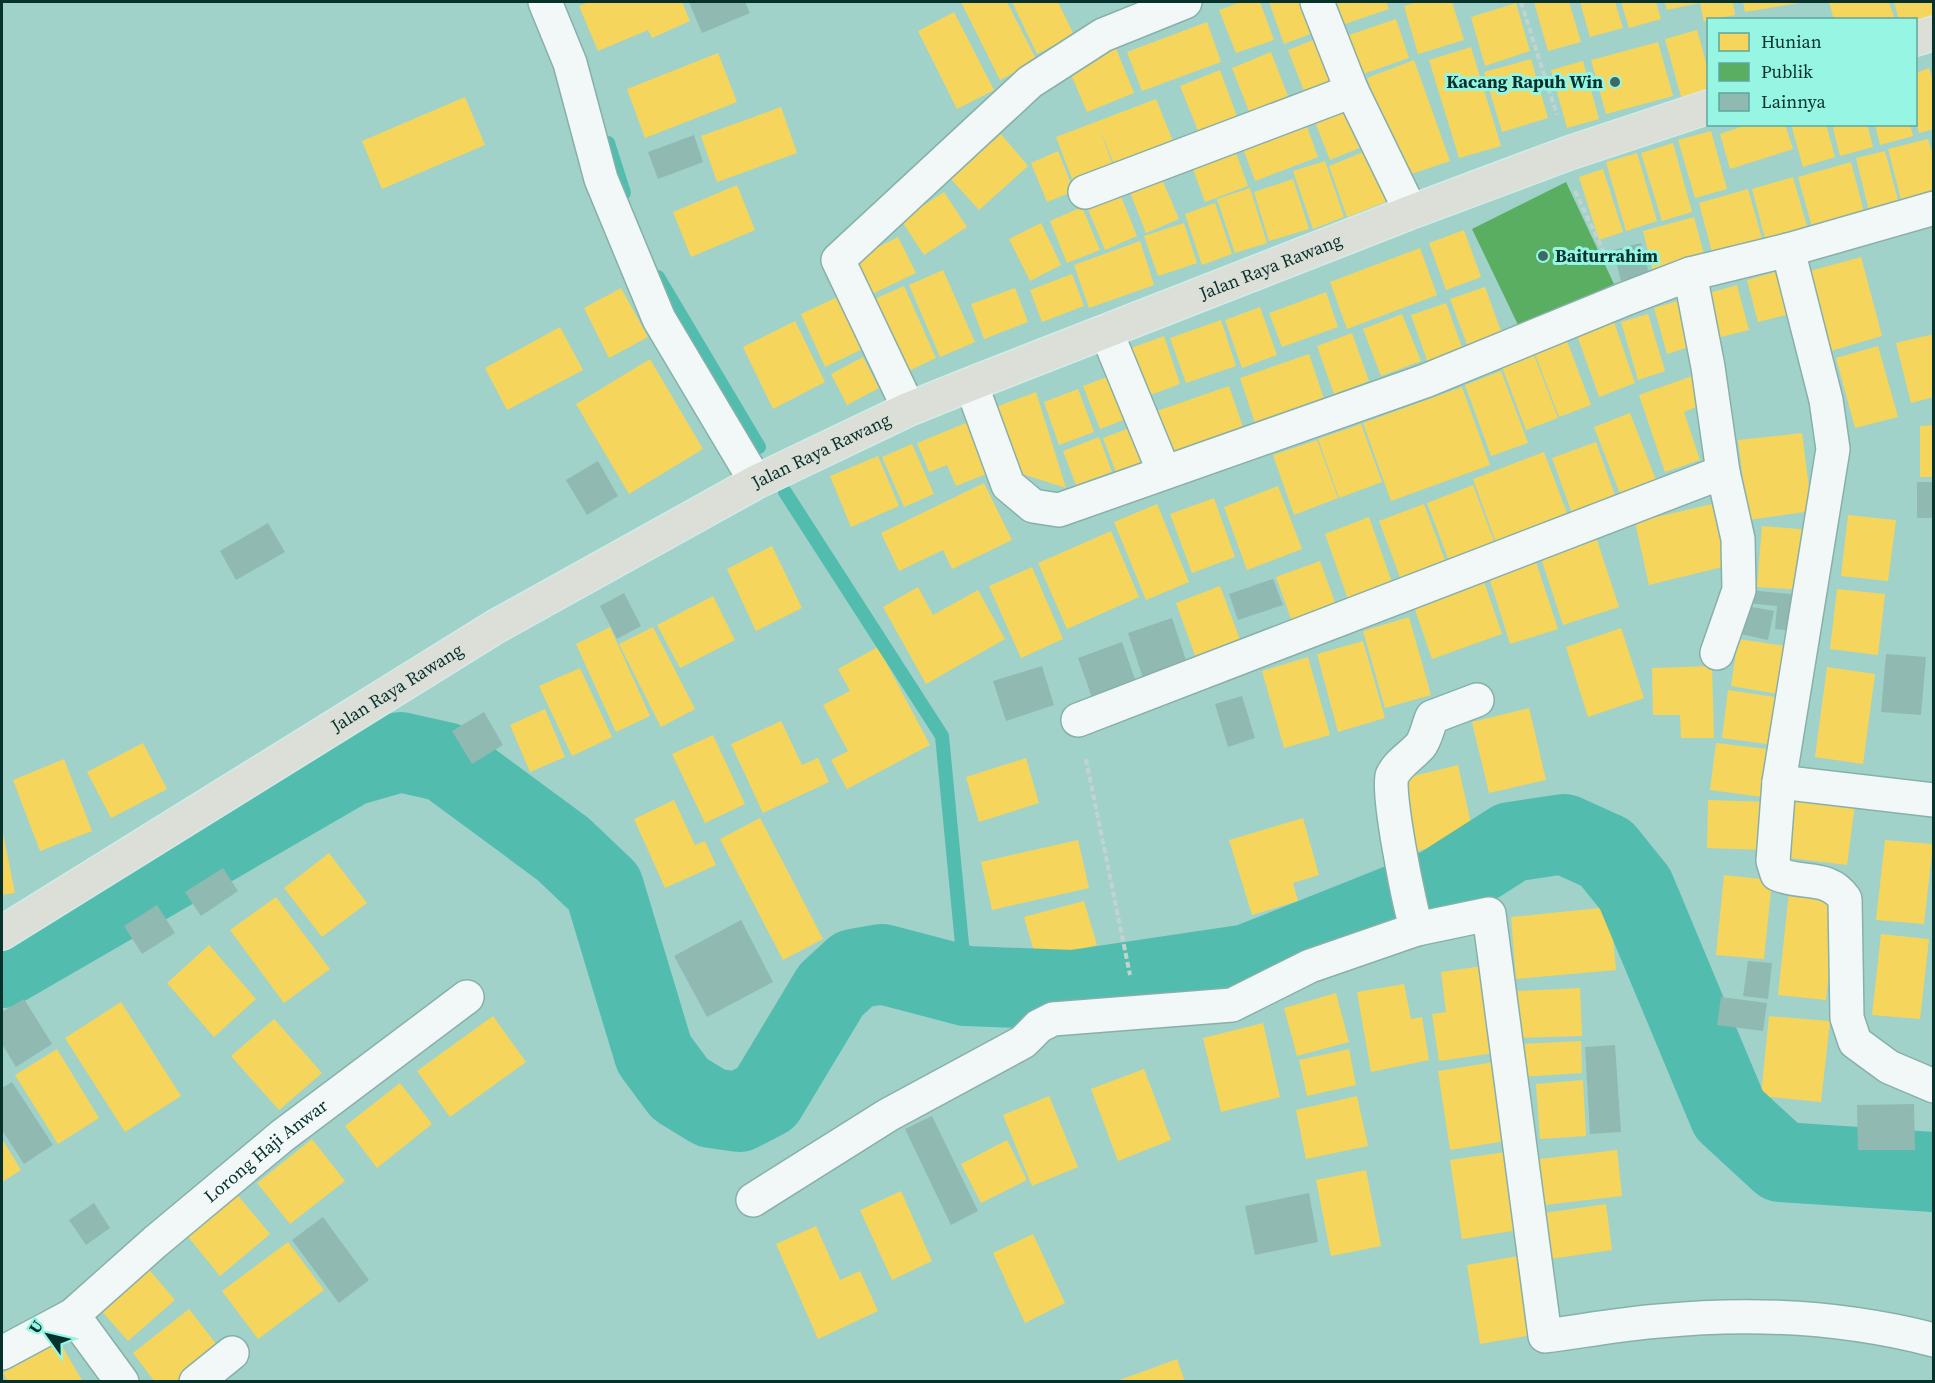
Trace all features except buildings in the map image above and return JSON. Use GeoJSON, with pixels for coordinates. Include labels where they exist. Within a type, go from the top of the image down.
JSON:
{"type":"FeatureCollection","features":[{"type":"Feature","properties":{"kind":"main road"},"geometry":{"type":"LineString","coordinates":[[1917,39],[1934,33]]}},
{"type":"Feature","properties":{"kind":"main road","name":"Jalan Raya Rawang"},"geometry":{"type":"LineString","coordinates":[[2,933],[495,627],[756,482],[909,409],[971,384],[1411,212],[1569,153],[1707,107]]}},
{"type":"Feature","properties":{"kind":"street"},"geometry":{"type":"LineString","coordinates":[[545,2],[570,63],[602,179],[659,319],[756,482]]}},
{"type":"Feature","properties":{"kind":"street"},"geometry":{"type":"LineString","coordinates":[[909,409],[838,260],[1030,82],[1103,35],[1185,2]]}},
{"type":"Feature","properties":{"kind":"street"},"geometry":{"type":"LineString","coordinates":[[1317,2],[1352,91],[1411,212]]}},
{"type":"Feature","properties":{"kind":"street"},"geometry":{"type":"LineString","coordinates":[[1085,192],[1352,91]]}},
{"type":"Feature","properties":{"kind":"street"},"geometry":{"type":"LineString","coordinates":[[971,384],[1008,485],[1033,506],[1059,510],[1425,381],[1625,298],[1690,274],[1788,250],[1934,208]]}},
{"type":"Feature","properties":{"kind":"street"},"geometry":{"type":"LineString","coordinates":[[1788,250],[1826,400],[1833,448],[1779,782],[1773,861],[1778,874],[1788,879],[1827,883],[1838,889],[1845,899],[1847,1018],[1855,1042],[1889,1067],[1934,1086]]}},
{"type":"Feature","properties":{"kind":"street"},"geometry":{"type":"LineString","coordinates":[[1690,274],[1708,367],[1723,472],[1738,539],[1739,590],[1717,653]]}},
{"type":"Feature","properties":{"kind":"street"},"geometry":{"type":"LineString","coordinates":[[1106,331],[1164,472]]}},
{"type":"Feature","properties":{"kind":"street"},"geometry":{"type":"LineString","coordinates":[[1078,720],[1723,472]]}},
{"type":"Feature","properties":{"kind":"street"},"geometry":{"type":"LineString","coordinates":[[1414,922],[1404,880],[1390,779],[1399,764],[1421,746],[1432,717],[1477,700]]}},
{"type":"Feature","properties":{"kind":"street"},"geometry":{"type":"LineString","coordinates":[[1779,782],[1934,800]]}},
{"type":"Feature","properties":{"kind":"street"},"geometry":{"type":"LineString","coordinates":[[753,1200],[888,1115],[1023,1042],[1039,1026],[1053,1019],[1232,1005],[1310,966],[1414,922],[1489,914],[1545,1336],[1660,1321],[1744,1318],[1811,1319],[1903,1332],[1934,1340]]}},
{"type":"Feature","properties":{"kind":"street","name":"Lorong Haji Anwar"},"geometry":{"type":"LineString","coordinates":[[2,1353],[73,1315],[282,1136],[467,997]]}},
{"type":"Feature","properties":{"kind":"street"},"geometry":{"type":"LineString","coordinates":[[73,1315],[122,1382]]}},
{"type":"Feature","properties":{"kind":"street"},"geometry":{"type":"LineString","coordinates":[[196,1382],[232,1353]]}},
{"type":"Feature","properties":{"kind":"path"},"geometry":{"type":"LineString","coordinates":[[1521,2],[1569,153],[1570,180],[1625,298]]}},
{"type":"Feature","properties":{"kind":"path"},"geometry":{"type":"LineString","coordinates":[[1078,720],[1129,965]]}},
{"type":"Feature","properties":{"kind":"waterway"},"geometry":{"type":"LineString","coordinates":[[608,143],[624,193]]}},
{"type":"Feature","properties":{"kind":"waterway"},"geometry":{"type":"LineString","coordinates":[[658,277],[759,447]]}},
{"type":"Feature","properties":{"kind":"waterway"},"geometry":{"type":"LineString","coordinates":[[785,492],[942,736],[966,986]]}},
{"type":"Feature","properties":{"kind":"waterway"},"geometry":{"type":"LineString","coordinates":[[2,968],[351,766],[400,752],[445,762],[563,849],[604,888],[654,1054],[680,1089],[711,1108],[739,1112],[766,1098],[831,990],[854,969],[882,964],[966,986],[1073,990],[1248,964],[1439,888],[1511,842],[1564,834],[1606,853],[1635,889],[1729,1114],[1781,1162],[1934,1172]]}},
{"type":"Feature","properties":{"kind":"place","name":"Kacang Rapuh Win"},"geometry":{"type":"Point","coordinates":[1615,82]}},
{"type":"Feature","properties":{"kind":"place","name":"Baiturrahim"},"geometry":{"type":"Point","coordinates":[1543,256]}}]}
